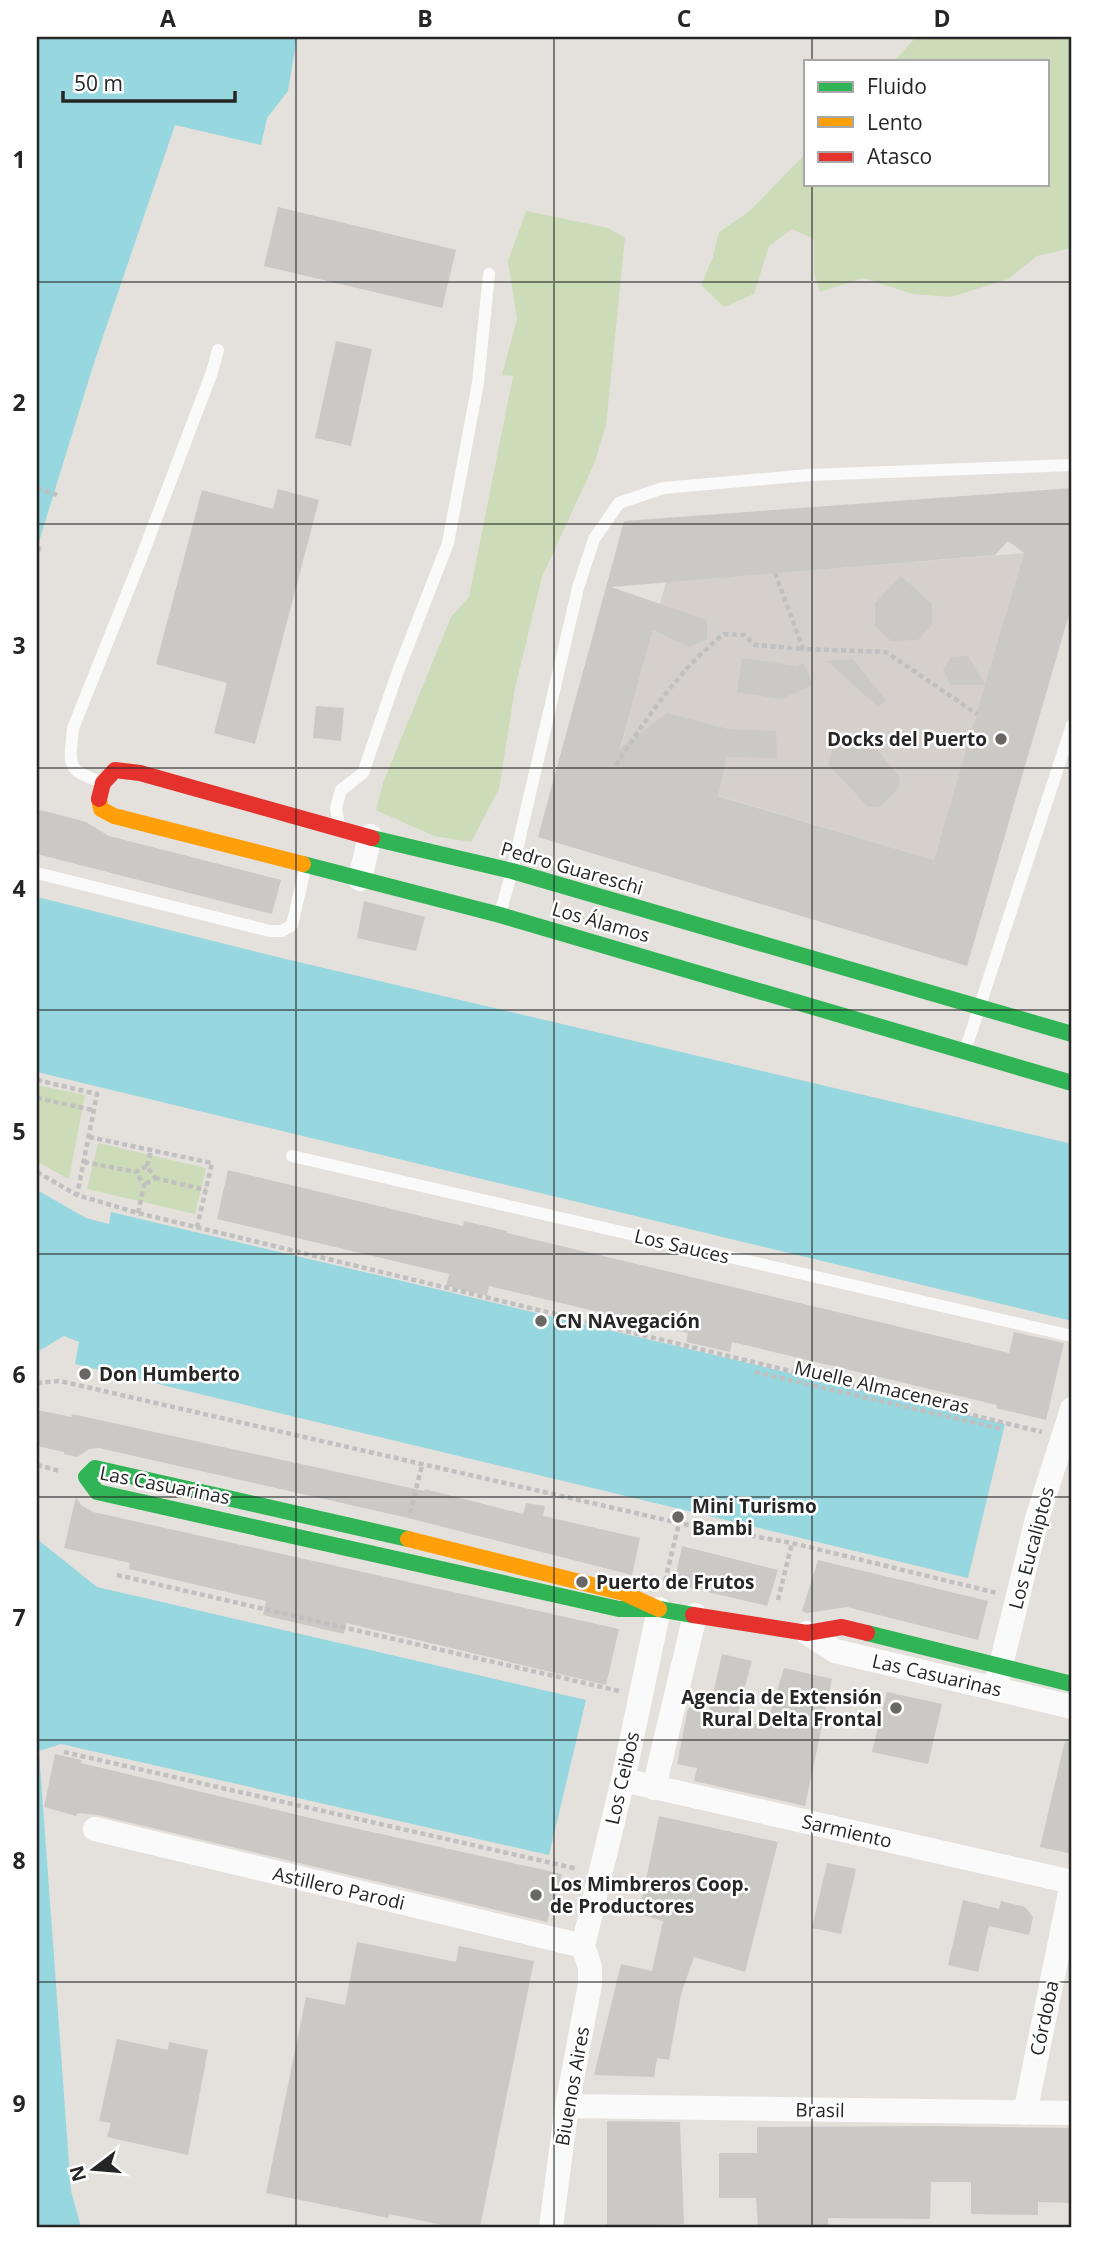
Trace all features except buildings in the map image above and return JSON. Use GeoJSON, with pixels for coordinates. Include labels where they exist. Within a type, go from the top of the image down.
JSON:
{"type":"FeatureCollection","features":[{"type":"Feature","properties":{"kind":"street","name":"Pedro Guareschi"},"geometry":{"type":"LineString","coordinates":[[103,782],[115,770],[140,773],[340,830],[512,871],[1072,1034]]}},
{"type":"Feature","properties":{"kind":"street","name":"Los Álamos"},"geometry":{"type":"LineString","coordinates":[[103,782],[98,798],[101,809],[114,816],[500,915],[1072,1083]]}},
{"type":"Feature","properties":{"kind":"street"},"geometry":{"type":"LineString","coordinates":[[360,879],[370,836]]}},
{"type":"Feature","properties":{"kind":"street","name":"Los Eucaliptos"},"geometry":{"type":"LineString","coordinates":[[998,1678],[1037,1519],[1072,1409]]}},
{"type":"Feature","properties":{"kind":"street","name":"Las Casuarinas"},"geometry":{"type":"LineString","coordinates":[[659,1609],[624,1593],[403,1538],[95,1468],[86,1477],[97,1492],[619,1609],[659,1609],[771,1626],[807,1633],[835,1651],[998,1678],[1072,1684]]}},
{"type":"Feature","properties":{"kind":"street","name":"Los Ceibos"},"geometry":{"type":"LineString","coordinates":[[583,1946],[623,1780],[659,1609]]}},
{"type":"Feature","properties":{"kind":"street"},"geometry":{"type":"LineString","coordinates":[[654,1788],[695,1615]]}},
{"type":"Feature","properties":{"kind":"street","name":"Las Casuarinas"},"geometry":{"type":"LineString","coordinates":[[998,1678],[1072,1707]]}},
{"type":"Feature","properties":{"kind":"street","name":"Sarmiento"},"geometry":{"type":"LineString","coordinates":[[623,1780],[1072,1882]]}},
{"type":"Feature","properties":{"kind":"street","name":"Astillero Parodi"},"geometry":{"type":"LineString","coordinates":[[95,1829],[583,1946]]}},
{"type":"Feature","properties":{"kind":"street","name":"Córdoba"},"geometry":{"type":"LineString","coordinates":[[1025,2113],[1072,1882]]}},
{"type":"Feature","properties":{"kind":"street","name":"Biuenos Aires"},"geometry":{"type":"LineString","coordinates":[[551,2227],[568,2106],[590,1984],[590,1967],[583,1946]]}},
{"type":"Feature","properties":{"kind":"street","name":"Brasil"},"geometry":{"type":"LineString","coordinates":[[568,2106],[1072,2113]]}},
{"type":"Feature","properties":{"kind":"lane"},"geometry":{"type":"LineString","coordinates":[[340,830],[336,808],[341,790],[363,773],[397,674],[448,543],[478,383],[489,274]]}},
{"type":"Feature","properties":{"kind":"lane"},"geometry":{"type":"LineString","coordinates":[[103,782],[81,775],[74,768],[71,755],[73,727],[151,532],[218,350]]}},
{"type":"Feature","properties":{"kind":"lane"},"geometry":{"type":"LineString","coordinates":[[500,915],[578,588],[594,539],[619,503],[663,488],[809,475],[1072,464]]}},
{"type":"Feature","properties":{"kind":"lane"},"geometry":{"type":"LineString","coordinates":[[965,1051],[981,1009],[1072,725]]}},
{"type":"Feature","properties":{"kind":"lane"},"geometry":{"type":"LineString","coordinates":[[37,873],[270,931],[282,931],[292,925],[305,865]]}},
{"type":"Feature","properties":{"kind":"lane","name":"Los Sauces"},"geometry":{"type":"LineString","coordinates":[[292,1156],[1072,1336]]}},
{"type":"Feature","properties":{"kind":"path"},"geometry":{"type":"LineString","coordinates":[[37,488],[57,495]]}},
{"type":"Feature","properties":{"kind":"path"},"geometry":{"type":"LineString","coordinates":[[775,573],[803,649]]}},
{"type":"Feature","properties":{"kind":"path"},"geometry":{"type":"LineString","coordinates":[[616,765],[661,700],[702,651],[724,634],[744,635],[755,645],[886,652],[977,714]]}},
{"type":"Feature","properties":{"kind":"path"},"geometry":{"type":"LineString","coordinates":[[37,1080],[97,1094],[77,1195]]}},
{"type":"Feature","properties":{"kind":"path"},"geometry":{"type":"LineString","coordinates":[[37,1098],[93,1110]]}},
{"type":"Feature","properties":{"kind":"path"},"geometry":{"type":"LineString","coordinates":[[89,1137],[212,1163],[197,1227]]}},
{"type":"Feature","properties":{"kind":"path"},"geometry":{"type":"LineString","coordinates":[[84,1162],[136,1172],[147,1166],[151,1150]]}},
{"type":"Feature","properties":{"kind":"path"},"geometry":{"type":"LineString","coordinates":[[147,1166],[155,1178],[206,1190]]}},
{"type":"Feature","properties":{"kind":"path"},"geometry":{"type":"LineString","coordinates":[[37,1172],[77,1195],[138,1213],[1063,1437]]}},
{"type":"Feature","properties":{"kind":"path"},"geometry":{"type":"LineString","coordinates":[[136,1172],[144,1185],[138,1213]]}},
{"type":"Feature","properties":{"kind":"path"},"geometry":{"type":"LineString","coordinates":[[144,1185],[155,1178]]}},
{"type":"Feature","properties":{"kind":"path","name":"Muelle Almaceneras"},"geometry":{"type":"LineString","coordinates":[[755,1372],[1002,1429]]}},
{"type":"Feature","properties":{"kind":"path"},"geometry":{"type":"LineString","coordinates":[[37,1383],[61,1381],[679,1523],[792,1543],[1018,1598]]}},
{"type":"Feature","properties":{"kind":"path"},"geometry":{"type":"LineString","coordinates":[[403,1538],[422,1465]]}},
{"type":"Feature","properties":{"kind":"path"},"geometry":{"type":"LineString","coordinates":[[659,1609],[679,1523]]}},
{"type":"Feature","properties":{"kind":"path"},"geometry":{"type":"LineString","coordinates":[[771,1626],[792,1543]]}},
{"type":"Feature","properties":{"kind":"path"},"geometry":{"type":"LineString","coordinates":[[117,1575],[641,1696]]}},
{"type":"Feature","properties":{"kind":"path"},"geometry":{"type":"LineString","coordinates":[[64,1752],[599,1874]]}},
{"type":"Feature","properties":{"kind":"green space"},"geometry":{"type":"Polygon","coordinates":[[[916,37],[1072,37],[1072,248],[1037,256],[1008,279],[951,297],[913,294],[863,278],[820,292],[814,273],[814,239],[792,229],[769,246],[754,294],[724,307],[701,285],[713,257],[719,232],[750,211],[804,155],[804,186],[1050,186],[1050,60],[895,60],[916,37]]]}},
{"type":"Feature","properties":{"kind":"green space"},"geometry":{"type":"Polygon","coordinates":[[[526,211],[608,228],[625,238],[606,425],[594,464],[542,577],[515,688],[499,789],[471,842],[434,836],[376,810],[383,783],[451,617],[469,597],[513,376],[502,375],[517,319],[508,261],[526,211]]]}},
{"type":"Feature","properties":{"kind":"green space"},"geometry":{"type":"Polygon","coordinates":[[[37,1085],[85,1095],[69,1179],[37,1162],[37,1085]]]}},
{"type":"Feature","properties":{"kind":"green space"},"geometry":{"type":"Polygon","coordinates":[[[98,1143],[206,1168],[195,1214],[87,1189],[98,1143]]]}},
{"type":"Feature","properties":{"kind":"shaded area"},"geometry":{"type":"Polygon","coordinates":[[[1024,553],[934,860],[616,765],[666,582],[1024,553]]]}},
{"type":"Feature","properties":{"kind":"water"},"geometry":{"type":"Polygon","coordinates":[[[37,37],[297,37],[288,91],[267,118],[261,145],[175,125],[94,363],[37,548],[37,37]]]}},
{"type":"Feature","properties":{"kind":"water"},"geometry":{"type":"Polygon","coordinates":[[[37,897],[273,956],[1072,1144],[1072,1321],[37,1072],[37,897]]]}},
{"type":"Feature","properties":{"kind":"water"},"geometry":{"type":"Polygon","coordinates":[[[37,1190],[86,1218],[109,1224],[111,1212],[1005,1424],[968,1578],[75,1364],[79,1342],[64,1336],[37,1352],[37,1190]]]}},
{"type":"Feature","properties":{"kind":"water"},"geometry":{"type":"Polygon","coordinates":[[[37,1539],[97,1587],[586,1700],[549,1855],[61,1744],[39,1751],[71,2191],[81,2227],[37,2227],[37,1539]]]}},
{"type":"Feature","properties":{"kind":"traffic: fast"},"geometry":{"type":"LineString","coordinates":[[372,838],[512,871],[1072,1034]]}},
{"type":"Feature","properties":{"kind":"traffic: fast"},"geometry":{"type":"LineString","coordinates":[[303,864],[500,915],[1072,1083]]}},
{"type":"Feature","properties":{"kind":"traffic: fast"},"geometry":{"type":"LineString","coordinates":[[408,1539],[95,1468],[86,1477],[97,1492],[619,1609],[659,1609],[693,1615]]}},
{"type":"Feature","properties":{"kind":"traffic: fast"},"geometry":{"type":"LineString","coordinates":[[867,1633],[1072,1684]]}},
{"type":"Feature","properties":{"kind":"traffic: slow"},"geometry":{"type":"LineString","coordinates":[[99,799],[101,809],[114,816],[303,864]]}},
{"type":"Feature","properties":{"kind":"traffic: slow"},"geometry":{"type":"LineString","coordinates":[[408,1539],[624,1593],[659,1609]]}},
{"type":"Feature","properties":{"kind":"traffic: jam"},"geometry":{"type":"LineString","coordinates":[[99,799],[103,783],[115,770],[140,773],[372,838]]}},
{"type":"Feature","properties":{"kind":"traffic: jam"},"geometry":{"type":"LineString","coordinates":[[693,1615],[807,1633],[842,1627],[867,1633]]}},
{"type":"Feature","properties":{"kind":"place","name":"Docks del Puerto"},"geometry":{"type":"Point","coordinates":[1001,739]}},
{"type":"Feature","properties":{"kind":"place","name":"CN NAvegación"},"geometry":{"type":"Point","coordinates":[541,1321]}},
{"type":"Feature","properties":{"kind":"place","name":"Don Humberto"},"geometry":{"type":"Point","coordinates":[85,1374]}},
{"type":"Feature","properties":{"kind":"place","name":"Mini Turismo Bambi"},"geometry":{"type":"Point","coordinates":[678,1517]}},
{"type":"Feature","properties":{"kind":"place","name":"Puerto de Frutos"},"geometry":{"type":"Point","coordinates":[582,1582]}},
{"type":"Feature","properties":{"kind":"place","name":"Agencia de Extensión Rural Delta Frontal"},"geometry":{"type":"Point","coordinates":[896,1708]}},
{"type":"Feature","properties":{"kind":"place","name":"Los Mimbreros Coop. de Productores"},"geometry":{"type":"Point","coordinates":[536,1895]}}]}
